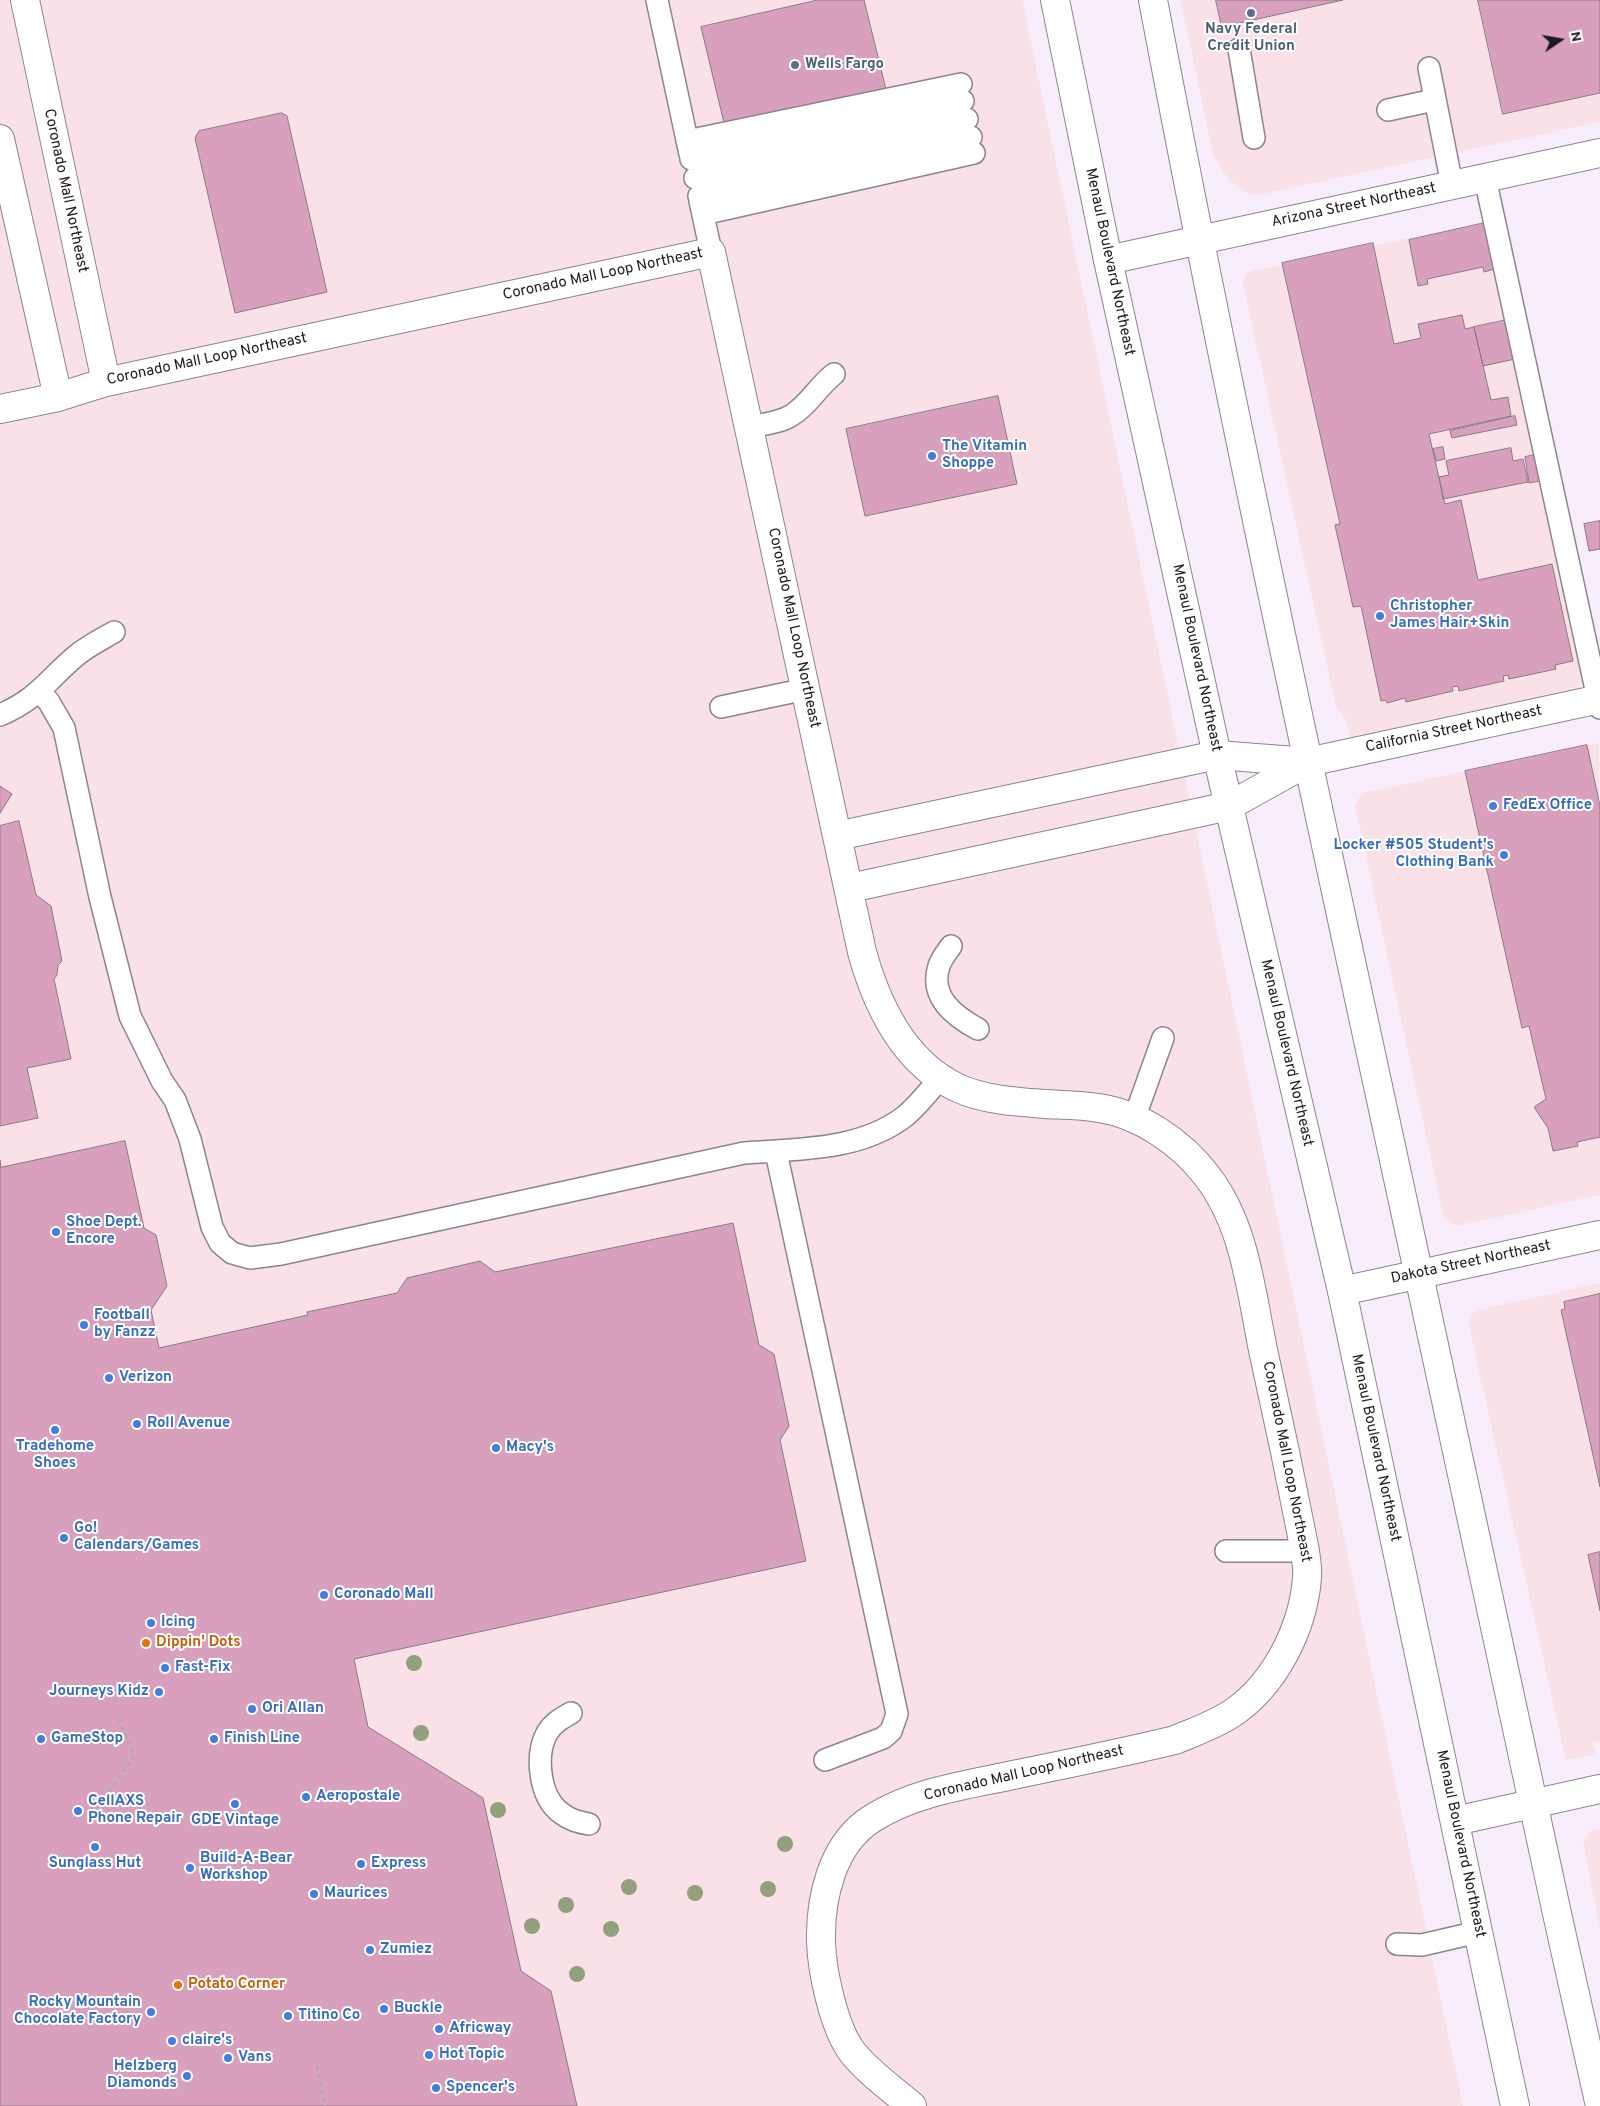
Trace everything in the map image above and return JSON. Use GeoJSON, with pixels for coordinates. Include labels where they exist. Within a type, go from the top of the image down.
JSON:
{"type":"FeatureCollection","features":[{"type":"Feature","properties":{"kind":"street","name":"Coronado Mall Northeast"},"geometry":{"type":"LineString","coordinates":[[25,0],[106,382]]}},
{"type":"Feature","properties":{"kind":"street","name":"Menaul Boulevard Northeast"},"geometry":{"type":"LineString","coordinates":[[1055,0],[1108,260],[1217,755],[1342,1291],[1515,2106]]}},
{"type":"Feature","properties":{"kind":"street"},"geometry":{"type":"LineString","coordinates":[[1153,0],[1198,240],[1308,762],[1600,2106]]}},
{"type":"Feature","properties":{"kind":"street"},"geometry":{"type":"LineString","coordinates":[[0,139],[58,397]]}},
{"type":"Feature","properties":{"kind":"street","name":"Arizona Street Northeast"},"geometry":{"type":"LineString","coordinates":[[1108,260],[1600,153]]}},
{"type":"Feature","properties":{"kind":"street","name":"Coronado Mall Loop Northeast"},"geometry":{"type":"LineString","coordinates":[[0,409],[58,397],[106,382],[711,252],[850,888],[862,952],[875,996],[897,1034],[911,1051],[941,1077],[958,1088],[975,1094],[1020,1102],[1100,1108],[1134,1119],[1170,1141],[1188,1156],[1206,1174],[1230,1213],[1246,1267],[1305,1551],[1307,1577],[1299,1619],[1276,1667],[1259,1690],[1231,1714],[1175,1740],[920,1797],[872,1819],[853,1836],[839,1856],[829,1880],[823,1904],[822,1962],[839,2023],[852,2052],[912,2106]]}},
{"type":"Feature","properties":{"kind":"street","name":"California Street Northeast"},"geometry":{"type":"LineString","coordinates":[[1308,762],[1599,702]]}},
{"type":"Feature","properties":{"kind":"street"},"geometry":{"type":"LineString","coordinates":[[838,836],[1217,755],[1308,762]]}},
{"type":"Feature","properties":{"kind":"street"},"geometry":{"type":"LineString","coordinates":[[850,888],[1229,806],[1308,762]]}},
{"type":"Feature","properties":{"kind":"street","name":"Dakota Street Northeast"},"geometry":{"type":"LineString","coordinates":[[1342,1291],[1600,1235]]}},
{"type":"Feature","properties":{"kind":"street"},"geometry":{"type":"LineString","coordinates":[[1455,1821],[1600,1789]]}},
{"type":"Feature","properties":{"kind":"lane"},"geometry":{"type":"LineString","coordinates":[[657,0],[711,252]]}},
{"type":"Feature","properties":{"kind":"lane"},"geometry":{"type":"LineString","coordinates":[[1239,50],[1254,138]]}},
{"type":"Feature","properties":{"kind":"lane"},"geometry":{"type":"LineString","coordinates":[[1429,68],[1452,185]]}},
{"type":"Feature","properties":{"kind":"lane"},"geometry":{"type":"LineString","coordinates":[[1388,110],[1434,100]]}},
{"type":"Feature","properties":{"kind":"lane"},"geometry":{"type":"LineString","coordinates":[[695,178],[967,119]]}},
{"type":"Feature","properties":{"kind":"lane"},"geometry":{"type":"LineString","coordinates":[[695,178],[967,119]]}},
{"type":"Feature","properties":{"kind":"lane"},"geometry":{"type":"LineString","coordinates":[[695,178],[967,119]]}},
{"type":"Feature","properties":{"kind":"lane"},"geometry":{"type":"LineString","coordinates":[[1485,178],[1599,702]]}},
{"type":"Feature","properties":{"kind":"lane"},"geometry":{"type":"LineString","coordinates":[[750,428],[792,416],[803,407],[822,383],[834,374]]}},
{"type":"Feature","properties":{"kind":"lane"},"geometry":{"type":"LineString","coordinates":[[0,715],[21,705],[40,691],[77,655],[114,632]]}},
{"type":"Feature","properties":{"kind":"lane"},"geometry":{"type":"LineString","coordinates":[[721,707],[806,689]]}},
{"type":"Feature","properties":{"kind":"lane"},"geometry":{"type":"LineString","coordinates":[[40,691],[49,702],[64,728],[100,897],[130,1016],[162,1081],[175,1100],[190,1139],[212,1227],[220,1243],[232,1253],[250,1258],[281,1254],[744,1153],[815,1148],[875,1134],[905,1116],[941,1077]]}},
{"type":"Feature","properties":{"kind":"lane"},"geometry":{"type":"LineString","coordinates":[[951,946],[939,965],[937,982],[942,1002],[959,1019],[978,1029]]}},
{"type":"Feature","properties":{"kind":"lane"},"geometry":{"type":"LineString","coordinates":[[1134,1119],[1163,1038]]}},
{"type":"Feature","properties":{"kind":"lane"},"geometry":{"type":"LineString","coordinates":[[776,1152],[897,1714],[891,1732],[883,1738],[825,1760]]}},
{"type":"Feature","properties":{"kind":"lane"},"geometry":{"type":"LineString","coordinates":[[1226,1551],[1305,1551]]}},
{"type":"Feature","properties":{"kind":"lane"},"geometry":{"type":"LineString","coordinates":[[571,1713],[558,1720],[548,1732],[542,1747],[543,1783],[550,1801],[559,1812],[573,1821],[589,1824]]}},
{"type":"Feature","properties":{"kind":"lane"},"geometry":{"type":"LineString","coordinates":[[1397,1944],[1422,1945],[1478,1932]]}},
{"type":"Feature","properties":{"kind":"path"},"geometry":{"type":"LineString","coordinates":[[109,1792],[134,1756],[119,1719]]}},
{"type":"Feature","properties":{"kind":"path"},"geometry":{"type":"LineString","coordinates":[[317,2066],[325,2106]]}},
{"type":"Feature","properties":{"kind":"shaded area"},"geometry":{"type":"Polygon","coordinates":[[[0,0],[1022,0],[1463,2106],[0,2106],[0,0]]]}},
{"type":"Feature","properties":{"kind":"shaded area"},"geometry":{"type":"Polygon","coordinates":[[[1181,0],[1600,0],[1600,122],[1252,196],[1229,180],[1213,155],[1181,0]]]}},
{"type":"Feature","properties":{"kind":"shaded area"},"geometry":{"type":"Polygon","coordinates":[[[1490,221],[1584,678],[1570,701],[1353,748],[1347,722],[1336,706],[1243,283],[1246,274],[1252,271],[1490,221]]]}},
{"type":"Feature","properties":{"kind":"shaded area"},"geometry":{"type":"Polygon","coordinates":[[[1599,743],[1600,1195],[1456,1226],[1444,1218],[1355,805],[1362,793],[1599,743]]]}},
{"type":"Feature","properties":{"kind":"shaded area"},"geometry":{"type":"Polygon","coordinates":[[[1600,1283],[1600,1741],[1592,1743],[1596,1754],[1566,1760],[1469,1325],[1472,1314],[1479,1310],[1600,1283]]]}},
{"type":"Feature","properties":{"kind":"shaded area"},"geometry":{"type":"Polygon","coordinates":[[[1600,1829],[1600,1928],[1583,1840],[1590,1831],[1600,1829]]]}},
{"type":"Feature","properties":{"kind":"building","name":"Wells Fargo"},"geometry":{"type":"Polygon","coordinates":[[[818,0],[864,0],[907,175],[724,123],[701,27],[818,0]]]}},
{"type":"Feature","properties":{"kind":"building","name":"Navy Federal Credit Union"},"geometry":{"type":"Polygon","coordinates":[[[1216,0],[1343,0],[1222,27],[1216,0]]]}},
{"type":"Feature","properties":{"kind":"building"},"geometry":{"type":"Polygon","coordinates":[[[1478,0],[1600,0],[1600,93],[1503,114],[1478,0]]]}},
{"type":"Feature","properties":{"kind":"building"},"geometry":{"type":"Polygon","coordinates":[[[282,113],[287,116],[327,292],[235,313],[195,138],[199,131],[282,113]]]}},
{"type":"Feature","properties":{"kind":"building"},"geometry":{"type":"Polygon","coordinates":[[[1485,223],[1495,269],[1484,272],[1483,267],[1427,279],[1428,284],[1418,286],[1409,240],[1485,223]]]}},
{"type":"Feature","properties":{"kind":"building"},"geometry":{"type":"Polygon","coordinates":[[[1373,243],[1394,344],[1421,338],[1418,324],[1462,315],[1465,329],[1474,327],[1491,400],[1508,397],[1511,416],[1429,434],[1445,504],[1461,500],[1478,580],[1552,564],[1573,661],[1555,665],[1556,669],[1509,679],[1508,675],[1503,676],[1504,681],[1459,691],[1458,686],[1452,687],[1453,691],[1406,702],[1405,698],[1387,703],[1386,700],[1381,701],[1361,606],[1353,607],[1335,525],[1340,524],[1282,263],[1373,243]]]}},
{"type":"Feature","properties":{"kind":"building"},"geometry":{"type":"Polygon","coordinates":[[[1507,320],[1515,359],[1483,366],[1474,327],[1507,320]]]}},
{"type":"Feature","properties":{"kind":"building","name":"The Vitamin Shoppe"},"geometry":{"type":"Polygon","coordinates":[[[998,396],[1017,484],[865,516],[846,429],[998,396]]]}},
{"type":"Feature","properties":{"kind":"building"},"geometry":{"type":"Polygon","coordinates":[[[1515,416],[1517,425],[1452,438],[1450,431],[1515,416]]]}},
{"type":"Feature","properties":{"kind":"building"},"geometry":{"type":"Polygon","coordinates":[[[1443,447],[1445,459],[1436,461],[1433,449],[1443,447]]]}},
{"type":"Feature","properties":{"kind":"building"},"geometry":{"type":"Polygon","coordinates":[[[1511,448],[1513,461],[1523,459],[1528,482],[1443,499],[1439,477],[1449,475],[1446,461],[1511,448]]]}},
{"type":"Feature","properties":{"kind":"building"},"geometry":{"type":"Polygon","coordinates":[[[1536,455],[1540,481],[1529,483],[1525,457],[1536,455]]]}},
{"type":"Feature","properties":{"kind":"building"},"geometry":{"type":"Polygon","coordinates":[[[1600,521],[1600,549],[1589,551],[1584,524],[1600,521]]]}},
{"type":"Feature","properties":{"kind":"building"},"geometry":{"type":"Polygon","coordinates":[[[1587,745],[1600,806],[1600,1137],[1577,1142],[1578,1146],[1553,1151],[1548,1128],[1534,1107],[1546,1099],[1529,1026],[1522,1028],[1465,771],[1587,745]]]}},
{"type":"Feature","properties":{"kind":"building"},"geometry":{"type":"Polygon","coordinates":[[[0,786],[12,794],[0,813],[0,786]]]}},
{"type":"Feature","properties":{"kind":"building"},"geometry":{"type":"Polygon","coordinates":[[[19,821],[36,895],[51,906],[62,961],[58,965],[57,975],[54,979],[71,1059],[27,1068],[38,1118],[0,1126],[0,826],[19,821]]]}},
{"type":"Feature","properties":{"kind":"building","name":"Coronado Mall"},"geometry":{"type":"Polygon","coordinates":[[[125,1141],[144,1228],[156,1235],[167,1286],[151,1310],[159,1348],[308,1315],[307,1312],[397,1293],[407,1278],[480,1261],[495,1272],[733,1223],[759,1345],[774,1354],[789,1426],[780,1440],[806,1561],[354,1659],[368,1727],[483,1798],[521,1971],[551,1991],[577,2106],[0,2106],[0,1160],[1,1167],[125,1141]]]}},
{"type":"Feature","properties":{"kind":"building"},"geometry":{"type":"Polygon","coordinates":[[[1600,1294],[1600,1487],[1561,1310],[1565,1309],[1564,1302],[1600,1294]]]}},
{"type":"Feature","properties":{"kind":"building"},"geometry":{"type":"Polygon","coordinates":[[[1600,1552],[1600,1611],[1588,1555],[1600,1552]]]}},
{"type":"Feature","properties":{"kind":"place","name":"Navy Federal Credit Union"},"geometry":{"type":"Point","coordinates":[1251,13]}},
{"type":"Feature","properties":{"kind":"place","name":"Wells Fargo"},"geometry":{"type":"Point","coordinates":[795,65]}},
{"type":"Feature","properties":{"kind":"place","name":"The Vitamin Shoppe"},"geometry":{"type":"Point","coordinates":[932,456]}},
{"type":"Feature","properties":{"kind":"place","name":"Christopher James Hair+Skin"},"geometry":{"type":"Point","coordinates":[1380,616]}},
{"type":"Feature","properties":{"kind":"place","name":"FedEx Office"},"geometry":{"type":"Point","coordinates":[1493,806]}},
{"type":"Feature","properties":{"kind":"place","name":"Locker #505 Student's Clothing Bank"},"geometry":{"type":"Point","coordinates":[1504,855]}},
{"type":"Feature","properties":{"kind":"place","name":"Shoe Dept. Encore"},"geometry":{"type":"Point","coordinates":[56,1232]}},
{"type":"Feature","properties":{"kind":"place","name":"Football by Fanzz"},"geometry":{"type":"Point","coordinates":[84,1325]}},
{"type":"Feature","properties":{"kind":"place","name":"Verizon"},"geometry":{"type":"Point","coordinates":[109,1378]}},
{"type":"Feature","properties":{"kind":"place","name":"Roll Avenue"},"geometry":{"type":"Point","coordinates":[137,1424]}},
{"type":"Feature","properties":{"kind":"place","name":"Tradehome Shoes"},"geometry":{"type":"Point","coordinates":[55,1430]}},
{"type":"Feature","properties":{"kind":"place","name":"Macy's"},"geometry":{"type":"Point","coordinates":[496,1448]}},
{"type":"Feature","properties":{"kind":"place","name":"Go! Calendars/Games"},"geometry":{"type":"Point","coordinates":[64,1538]}},
{"type":"Feature","properties":{"kind":"place","name":"Coronado Mall"},"geometry":{"type":"Point","coordinates":[324,1595]}},
{"type":"Feature","properties":{"kind":"place","name":"Icing"},"geometry":{"type":"Point","coordinates":[151,1623]}},
{"type":"Feature","properties":{"kind":"place","name":"Dippin' Dots"},"geometry":{"type":"Point","coordinates":[146,1643]}},
{"type":"Feature","properties":{"kind":"place","name":"Fast-Fix"},"geometry":{"type":"Point","coordinates":[165,1668]}},
{"type":"Feature","properties":{"kind":"place","name":"Journeys Kidz"},"geometry":{"type":"Point","coordinates":[159,1692]}},
{"type":"Feature","properties":{"kind":"place","name":"Ori Allan"},"geometry":{"type":"Point","coordinates":[252,1709]}},
{"type":"Feature","properties":{"kind":"place","name":"GameStop"},"geometry":{"type":"Point","coordinates":[41,1739]}},
{"type":"Feature","properties":{"kind":"place","name":"Finish Line"},"geometry":{"type":"Point","coordinates":[214,1739]}},
{"type":"Feature","properties":{"kind":"place","name":"Aeropostale"},"geometry":{"type":"Point","coordinates":[306,1797]}},
{"type":"Feature","properties":{"kind":"place","name":"GDE Vintage"},"geometry":{"type":"Point","coordinates":[235,1804]}},
{"type":"Feature","properties":{"kind":"place","name":"CellAXS Phone Repair"},"geometry":{"type":"Point","coordinates":[78,1811]}},
{"type":"Feature","properties":{"kind":"place","name":"Sunglass Hut"},"geometry":{"type":"Point","coordinates":[95,1847]}},
{"type":"Feature","properties":{"kind":"place","name":"Express"},"geometry":{"type":"Point","coordinates":[361,1864]}},
{"type":"Feature","properties":{"kind":"place","name":"Build-A-Bear Workshop"},"geometry":{"type":"Point","coordinates":[190,1868]}},
{"type":"Feature","properties":{"kind":"place","name":"Maurices"},"geometry":{"type":"Point","coordinates":[314,1894]}},
{"type":"Feature","properties":{"kind":"place","name":"Zumiez"},"geometry":{"type":"Point","coordinates":[370,1950]}},
{"type":"Feature","properties":{"kind":"place","name":"Potato Corner"},"geometry":{"type":"Point","coordinates":[178,1985]}},
{"type":"Feature","properties":{"kind":"place","name":"Buckle"},"geometry":{"type":"Point","coordinates":[384,2009]}},
{"type":"Feature","properties":{"kind":"place","name":"Rocky Mountain Chocolate Factory"},"geometry":{"type":"Point","coordinates":[151,2012]}},
{"type":"Feature","properties":{"kind":"place","name":"Titino Co"},"geometry":{"type":"Point","coordinates":[288,2016]}},
{"type":"Feature","properties":{"kind":"place","name":"Africway"},"geometry":{"type":"Point","coordinates":[439,2029]}},
{"type":"Feature","properties":{"kind":"place","name":"claire's"},"geometry":{"type":"Point","coordinates":[172,2041]}},
{"type":"Feature","properties":{"kind":"place","name":"Hot Topic"},"geometry":{"type":"Point","coordinates":[429,2055]}},
{"type":"Feature","properties":{"kind":"place","name":"Vans"},"geometry":{"type":"Point","coordinates":[228,2058]}},
{"type":"Feature","properties":{"kind":"place","name":"Helzberg Diamonds"},"geometry":{"type":"Point","coordinates":[187,2076]}},
{"type":"Feature","properties":{"kind":"place","name":"Spencer's"},"geometry":{"type":"Point","coordinates":[436,2088]}}]}
